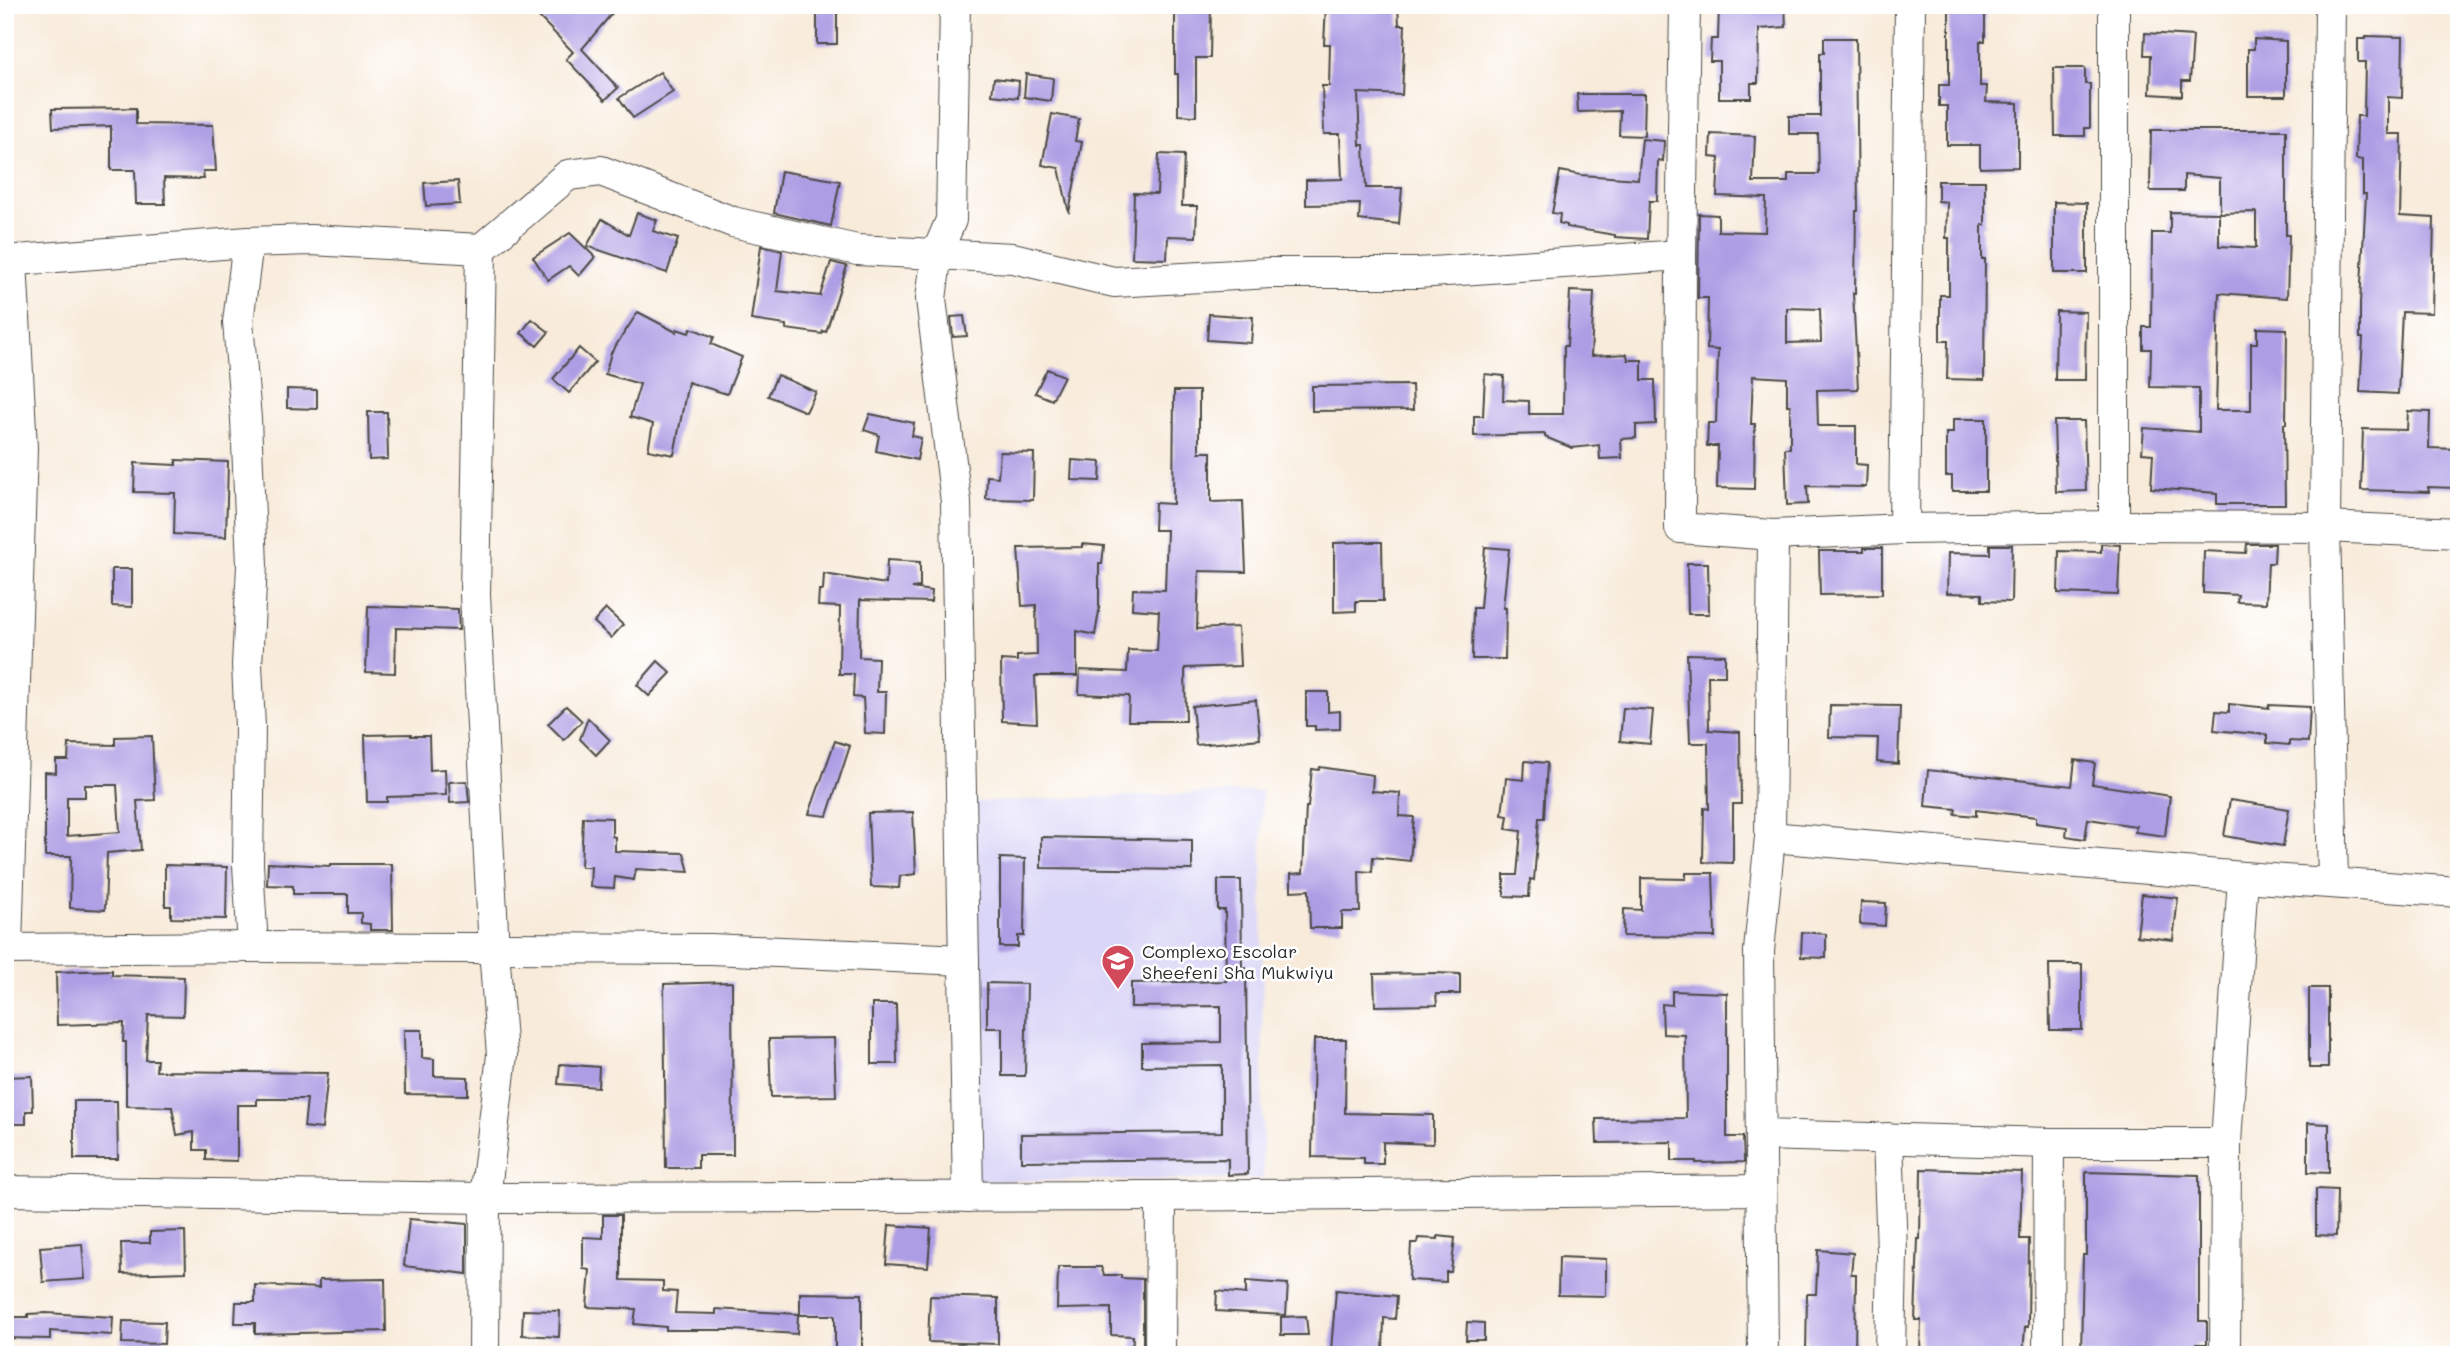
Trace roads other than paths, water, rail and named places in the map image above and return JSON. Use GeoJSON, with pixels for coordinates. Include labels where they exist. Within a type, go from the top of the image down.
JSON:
{"type":"FeatureCollection","features":[{"type":"Feature","properties":{"kind":"street"},"geometry":{"type":"LineString","coordinates":[[955,5],[951,220],[937,253],[931,299],[956,502],[968,1197]]}},
{"type":"Feature","properties":{"kind":"street"},"geometry":{"type":"LineString","coordinates":[[1685,5],[1680,528],[1773,535],[1904,529],[2114,526],[2325,527],[2459,533]]}},
{"type":"Feature","properties":{"kind":"street"},"geometry":{"type":"LineString","coordinates":[[1904,529],[1910,5]]}},
{"type":"Feature","properties":{"kind":"street"},"geometry":{"type":"LineString","coordinates":[[2114,526],[2115,5]]}},
{"type":"Feature","properties":{"kind":"street"},"geometry":{"type":"LineString","coordinates":[[2330,5],[2325,527],[2333,882]]}},
{"type":"Feature","properties":{"kind":"street"},"geometry":{"type":"LineString","coordinates":[[964,960],[711,949],[6,949],[22,448],[8,261],[248,242],[311,240],[481,249],[568,174],[601,171],[733,222],[857,250],[1013,258],[1114,282],[1270,272],[1417,273],[1681,255]]}},
{"type":"Feature","properties":{"kind":"street"},"geometry":{"type":"LineString","coordinates":[[248,242],[238,322],[246,419],[252,565],[247,665],[250,727],[248,865],[253,947]]}},
{"type":"Feature","properties":{"kind":"street"},"geometry":{"type":"LineString","coordinates":[[481,249],[475,595],[502,1055],[485,1198],[485,1355]]}},
{"type":"Feature","properties":{"kind":"street"},"geometry":{"type":"LineString","coordinates":[[1763,1355],[1759,951],[1770,837],[1773,535]]}},
{"type":"Feature","properties":{"kind":"street"},"geometry":{"type":"LineString","coordinates":[[1770,837],[2243,877],[2459,892]]}},
{"type":"Feature","properties":{"kind":"street"},"geometry":{"type":"LineString","coordinates":[[2225,1355],[2226,1143],[2243,877]]}},
{"type":"Feature","properties":{"kind":"street"},"geometry":{"type":"LineString","coordinates":[[1760,1135],[2049,1143],[2226,1143]]}},
{"type":"Feature","properties":{"kind":"street"},"geometry":{"type":"LineString","coordinates":[[1888,1138],[1892,1253],[1890,1355]]}},
{"type":"Feature","properties":{"kind":"street"},"geometry":{"type":"LineString","coordinates":[[2048,1355],[2049,1143]]}},
{"type":"Feature","properties":{"kind":"street"},"geometry":{"type":"LineString","coordinates":[[5,1191],[485,1198],[1161,1196],[1761,1190]]}},
{"type":"Feature","properties":{"kind":"street"},"geometry":{"type":"LineString","coordinates":[[1160,1355],[1161,1196]]}},
{"type":"Feature","properties":{"kind":"place","name":"Complexo Escolar Sheefeni Sha Mukwiyu"},"geometry":{"type":"Point","coordinates":[1118,991]}}]}
